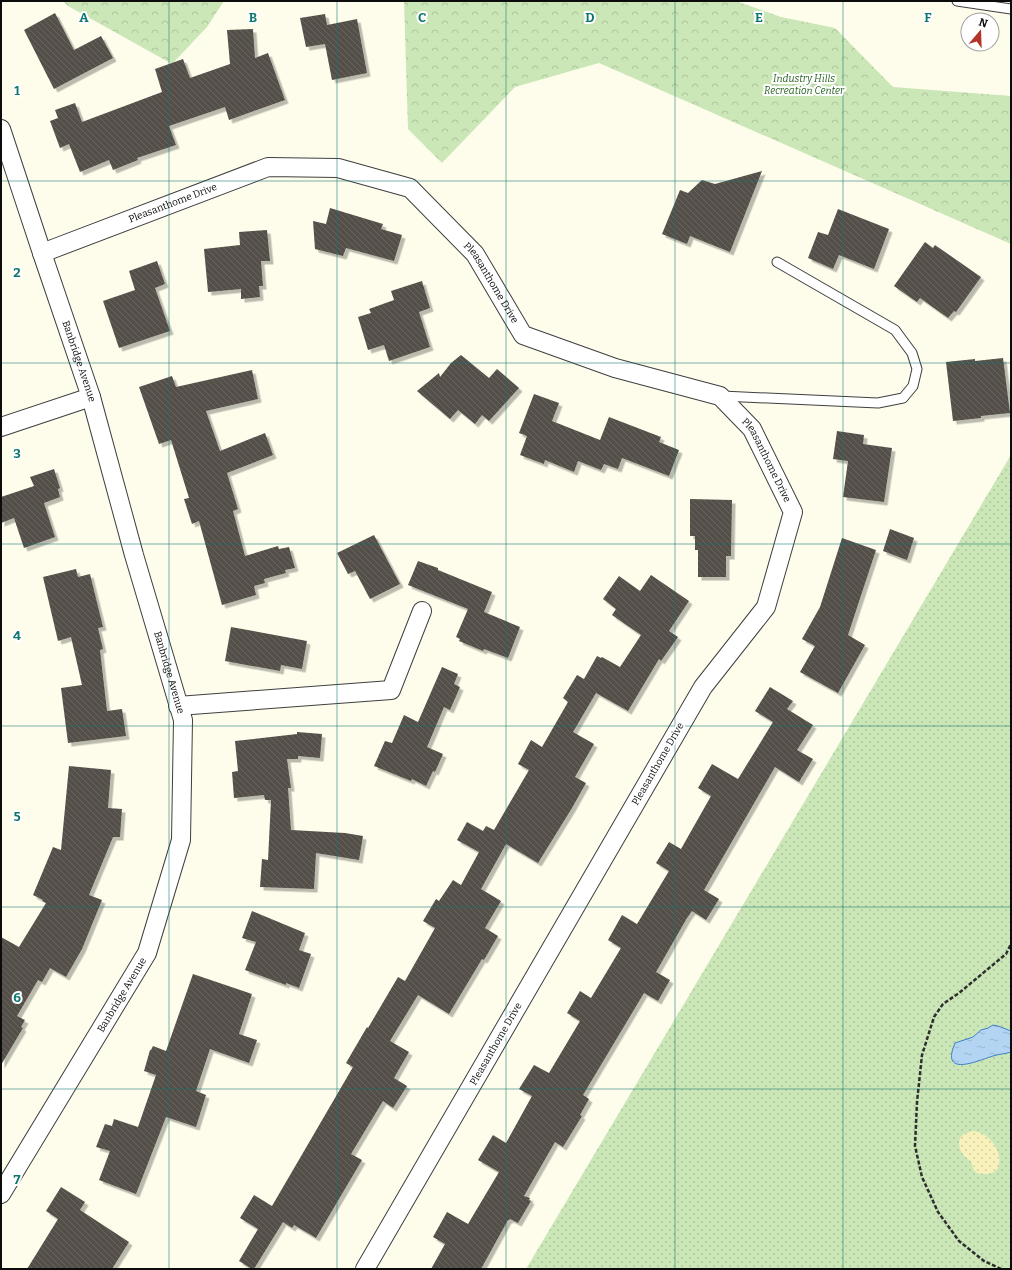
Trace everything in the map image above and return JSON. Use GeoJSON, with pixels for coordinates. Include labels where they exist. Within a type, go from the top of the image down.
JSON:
{"type":"FeatureCollection","features":[{"type":"Feature","properties":{"kind":"street","name":"Banbridge Avenue"},"geometry":{"type":"LineString","coordinates":[[1,129],[91,397],[134,555],[182,720],[181,840],[147,953],[1,1194]]}},
{"type":"Feature","properties":{"kind":"street","name":"Pleasanthome Drive"},"geometry":{"type":"LineString","coordinates":[[42,253],[268,167],[338,168],[410,188],[475,254],[523,335],[615,368],[720,396],[752,429],[793,512],[766,607],[703,687],[365,1269]]}},
{"type":"Feature","properties":{"kind":"street"},"geometry":{"type":"LineString","coordinates":[[1,427],[91,397]]}},
{"type":"Feature","properties":{"kind":"street"},"geometry":{"type":"LineString","coordinates":[[178,706],[391,690],[422,611]]}},
{"type":"Feature","properties":{"kind":"lane"},"geometry":{"type":"LineString","coordinates":[[957,1],[1011,9]]}},
{"type":"Feature","properties":{"kind":"lane"},"geometry":{"type":"LineString","coordinates":[[720,396],[878,403],[903,398],[913,386],[917,369],[912,353],[895,330],[777,262]]}},
{"type":"Feature","properties":{"kind":"path"},"geometry":{"type":"LineString","coordinates":[[1002,1269],[984,1261],[959,1241],[938,1212],[922,1177],[915,1146],[917,1102],[922,1056],[934,1017],[943,1004],[959,993],[1006,954],[1011,944]]}},
{"type":"Feature","properties":{"kind":"green space"},"geometry":{"type":"Polygon","coordinates":[[[63,1],[224,1],[207,27],[172,64],[68,6],[63,1]]]}},
{"type":"Feature","properties":{"kind":"green space","name":"Industry Hills Recreation Center"},"geometry":{"type":"Polygon","coordinates":[[[404,1],[736,1],[781,17],[835,28],[893,87],[1011,96],[1011,244],[599,63],[515,87],[442,163],[408,129],[404,1]]]}},
{"type":"Feature","properties":{"kind":"green space"},"geometry":{"type":"Polygon","coordinates":[[[1011,455],[1011,1269],[526,1269],[1011,455]]]}},
{"type":"Feature","properties":{"kind":"sand"},"geometry":{"type":"Polygon","coordinates":[[[972,1131],[981,1133],[989,1138],[995,1145],[1000,1161],[998,1168],[993,1172],[979,1174],[973,1168],[971,1161],[965,1157],[961,1151],[959,1145],[960,1138],[964,1134],[972,1131]]]}},
{"type":"Feature","properties":{"kind":"water"},"geometry":{"type":"Polygon","coordinates":[[[993,1025],[1011,1031],[1011,1052],[995,1055],[970,1063],[956,1064],[952,1060],[955,1043],[973,1037],[981,1030],[993,1025]]]}},
{"type":"Feature","properties":{"kind":"building"},"geometry":{"type":"Polygon","coordinates":[[[55,13],[74,50],[101,36],[113,58],[54,89],[24,30],[55,13]]]}},
{"type":"Feature","properties":{"kind":"building"},"geometry":{"type":"Polygon","coordinates":[[[325,14],[327,25],[357,19],[367,73],[332,80],[325,44],[306,47],[300,18],[325,14]]]}},
{"type":"Feature","properties":{"kind":"building"},"geometry":{"type":"Polygon","coordinates":[[[253,29],[255,58],[268,53],[285,100],[229,120],[225,107],[169,126],[176,145],[137,158],[138,160],[113,170],[109,160],[80,172],[69,144],[60,148],[50,121],[58,118],[55,110],[75,103],[82,122],[162,92],[155,69],[183,59],[190,78],[230,64],[227,30],[253,29]]]}},
{"type":"Feature","properties":{"kind":"building"},"geometry":{"type":"Polygon","coordinates":[[[762,171],[730,252],[690,236],[687,244],[662,234],[680,190],[688,193],[702,180],[715,184],[762,171]]]}},
{"type":"Feature","properties":{"kind":"building"},"geometry":{"type":"Polygon","coordinates":[[[330,208],[383,224],[381,229],[402,235],[394,261],[346,248],[343,256],[315,249],[313,221],[326,224],[330,208]]]}},
{"type":"Feature","properties":{"kind":"building"},"geometry":{"type":"Polygon","coordinates":[[[838,209],[889,229],[874,269],[839,255],[833,269],[808,258],[818,232],[828,235],[838,209]]]}},
{"type":"Feature","properties":{"kind":"building"},"geometry":{"type":"Polygon","coordinates":[[[267,230],[270,261],[261,261],[263,286],[259,286],[260,297],[241,299],[241,289],[208,292],[204,249],[240,245],[239,232],[267,230]]]}},
{"type":"Feature","properties":{"kind":"building"},"geometry":{"type":"Polygon","coordinates":[[[925,242],[933,248],[935,245],[981,277],[956,312],[954,311],[948,318],[920,298],[917,302],[894,286],[925,242]]]}},
{"type":"Feature","properties":{"kind":"building"},"geometry":{"type":"Polygon","coordinates":[[[157,261],[165,284],[155,288],[170,331],[119,348],[103,301],[135,290],[129,271],[157,261]]]}},
{"type":"Feature","properties":{"kind":"building"},"geometry":{"type":"Polygon","coordinates":[[[422,281],[430,308],[419,312],[430,347],[389,361],[384,345],[368,350],[358,317],[371,313],[369,309],[394,300],[391,291],[422,281]]]}},
{"type":"Feature","properties":{"kind":"building"},"geometry":{"type":"Polygon","coordinates":[[[461,355],[489,378],[497,369],[519,388],[489,421],[482,415],[475,424],[458,410],[450,419],[417,391],[439,373],[440,377],[451,363],[461,355]]]}},
{"type":"Feature","properties":{"kind":"building"},"geometry":{"type":"Polygon","coordinates":[[[1003,358],[1010,413],[953,421],[946,362],[1003,358]]]}},
{"type":"Feature","properties":{"kind":"building"},"geometry":{"type":"Polygon","coordinates":[[[252,370],[258,399],[206,411],[220,451],[265,433],[273,455],[227,473],[238,509],[233,511],[245,556],[278,546],[279,549],[289,547],[295,568],[285,570],[286,573],[264,579],[265,583],[254,586],[256,595],[222,605],[199,521],[192,524],[184,499],[189,498],[171,440],[159,444],[139,387],[172,376],[176,387],[252,370]]]}},
{"type":"Feature","properties":{"kind":"building"},"geometry":{"type":"Polygon","coordinates":[[[534,394],[559,403],[552,421],[600,440],[609,417],[661,437],[659,442],[679,450],[669,476],[622,458],[618,469],[604,464],[601,470],[578,461],[574,472],[545,460],[544,464],[520,455],[527,436],[519,433],[534,394]]]}},
{"type":"Feature","properties":{"kind":"building"},"geometry":{"type":"Polygon","coordinates":[[[837,431],[864,435],[863,444],[892,448],[884,502],[843,497],[848,461],[833,459],[837,431]]]}},
{"type":"Feature","properties":{"kind":"building"},"geometry":{"type":"Polygon","coordinates":[[[54,469],[60,488],[58,489],[60,497],[44,503],[55,537],[24,548],[14,518],[1,523],[1,497],[34,486],[30,477],[54,469]]]}},
{"type":"Feature","properties":{"kind":"building"},"geometry":{"type":"Polygon","coordinates":[[[690,499],[732,500],[731,556],[726,556],[726,577],[698,577],[698,550],[695,550],[695,536],[690,536],[690,499]]]}},
{"type":"Feature","properties":{"kind":"building"},"geometry":{"type":"Polygon","coordinates":[[[890,529],[914,538],[907,560],[883,551],[890,529]]]}},
{"type":"Feature","properties":{"kind":"building"},"geometry":{"type":"Polygon","coordinates":[[[374,535],[400,584],[370,599],[355,571],[348,574],[337,553],[374,535]]]}},
{"type":"Feature","properties":{"kind":"building"},"geometry":{"type":"Polygon","coordinates":[[[842,538],[876,550],[848,635],[865,645],[838,693],[800,672],[815,646],[802,639],[820,607],[842,538]]]}},
{"type":"Feature","properties":{"kind":"building"},"geometry":{"type":"Polygon","coordinates":[[[418,561],[438,568],[438,570],[492,592],[484,612],[520,627],[508,658],[484,649],[483,651],[459,641],[460,639],[456,637],[468,609],[408,585],[418,561]]]}},
{"type":"Feature","properties":{"kind":"building"},"geometry":{"type":"Polygon","coordinates":[[[76,569],[78,577],[90,574],[103,627],[98,628],[103,649],[100,650],[107,711],[122,709],[126,736],[68,743],[61,688],[82,685],[71,637],[58,641],[43,577],[76,569]]]}},
{"type":"Feature","properties":{"kind":"building"},"geometry":{"type":"Polygon","coordinates":[[[651,575],[689,601],[669,631],[678,637],[661,661],[659,659],[628,711],[596,693],[573,732],[594,744],[575,777],[586,783],[572,808],[538,863],[506,844],[481,889],[501,901],[485,928],[498,936],[484,960],[482,959],[449,1014],[418,995],[390,1041],[409,1052],[394,1078],[407,1086],[393,1108],[383,1101],[351,1154],[362,1160],[316,1238],[294,1225],[292,1228],[283,1222],[254,1269],[252,1269],[239,1261],[258,1229],[240,1218],[254,1195],[272,1206],[353,1067],[346,1063],[367,1027],[368,1028],[398,977],[405,981],[435,928],[423,921],[436,899],[439,901],[453,880],[461,885],[479,852],[457,840],[467,822],[483,831],[486,826],[494,830],[529,770],[518,764],[531,740],[542,747],[568,702],[563,698],[577,675],[584,679],[597,656],[602,657],[620,667],[641,635],[612,615],[616,609],[603,599],[619,576],[640,591],[651,575]]]}},
{"type":"Feature","properties":{"kind":"building"},"geometry":{"type":"Polygon","coordinates":[[[231,627],[307,641],[302,669],[281,665],[280,671],[225,661],[231,627]]]}},
{"type":"Feature","properties":{"kind":"building"},"geometry":{"type":"Polygon","coordinates":[[[442,667],[458,674],[454,684],[460,687],[450,710],[444,707],[427,747],[443,754],[435,772],[433,771],[426,786],[412,779],[411,781],[374,766],[385,741],[392,743],[404,715],[418,722],[442,667]]]}},
{"type":"Feature","properties":{"kind":"building"},"geometry":{"type":"Polygon","coordinates":[[[770,687],[793,701],[787,709],[813,725],[797,750],[813,759],[799,782],[775,767],[704,890],[719,899],[706,920],[692,911],[687,918],[656,972],[670,980],[658,1001],[644,993],[583,1095],[589,1099],[580,1115],[582,1116],[563,1147],[555,1142],[524,1196],[530,1198],[529,1200],[531,1201],[518,1223],[510,1219],[508,1220],[481,1269],[431,1269],[445,1244],[433,1237],[447,1212],[468,1224],[499,1172],[478,1160],[493,1135],[506,1143],[532,1096],[519,1089],[534,1065],[549,1073],[580,1021],[567,1013],[580,991],[591,998],[621,948],[608,940],[622,915],[637,924],[669,871],[656,863],[669,842],[681,849],[711,796],[698,788],[712,764],[738,779],[773,722],[755,711],[770,687]]]}},
{"type":"Feature","properties":{"kind":"building"},"geometry":{"type":"Polygon","coordinates":[[[297,732],[322,734],[320,758],[298,756],[298,759],[287,759],[291,788],[288,788],[291,830],[345,833],[363,836],[359,860],[316,853],[314,889],[260,887],[262,859],[268,860],[271,800],[265,800],[264,795],[234,798],[232,772],[238,771],[235,741],[297,734],[297,732]]]}},
{"type":"Feature","properties":{"kind":"building"},"geometry":{"type":"Polygon","coordinates":[[[69,766],[111,770],[108,808],[122,809],[120,837],[113,837],[89,895],[102,900],[82,949],[66,977],[50,968],[42,982],[38,980],[17,1016],[25,1020],[21,1027],[23,1028],[1,1065],[1,937],[19,947],[46,903],[33,895],[53,847],[61,850],[69,766]]]}},
{"type":"Feature","properties":{"kind":"building"},"geometry":{"type":"Polygon","coordinates":[[[252,911],[305,933],[299,950],[311,954],[299,988],[286,983],[286,985],[245,970],[256,942],[242,938],[252,911]]]}},
{"type":"Feature","properties":{"kind":"building"},"geometry":{"type":"Polygon","coordinates":[[[193,974],[252,994],[239,1034],[257,1040],[249,1063],[210,1049],[196,1091],[206,1095],[196,1127],[166,1117],[136,1194],[99,1180],[110,1151],[96,1147],[105,1124],[112,1126],[114,1119],[138,1127],[156,1075],[144,1071],[150,1050],[153,1046],[166,1051],[193,974]]]}},
{"type":"Feature","properties":{"kind":"building"},"geometry":{"type":"Polygon","coordinates":[[[61,1187],[85,1202],[80,1210],[129,1242],[112,1269],[27,1269],[58,1219],[46,1211],[61,1187]]]}}]}
